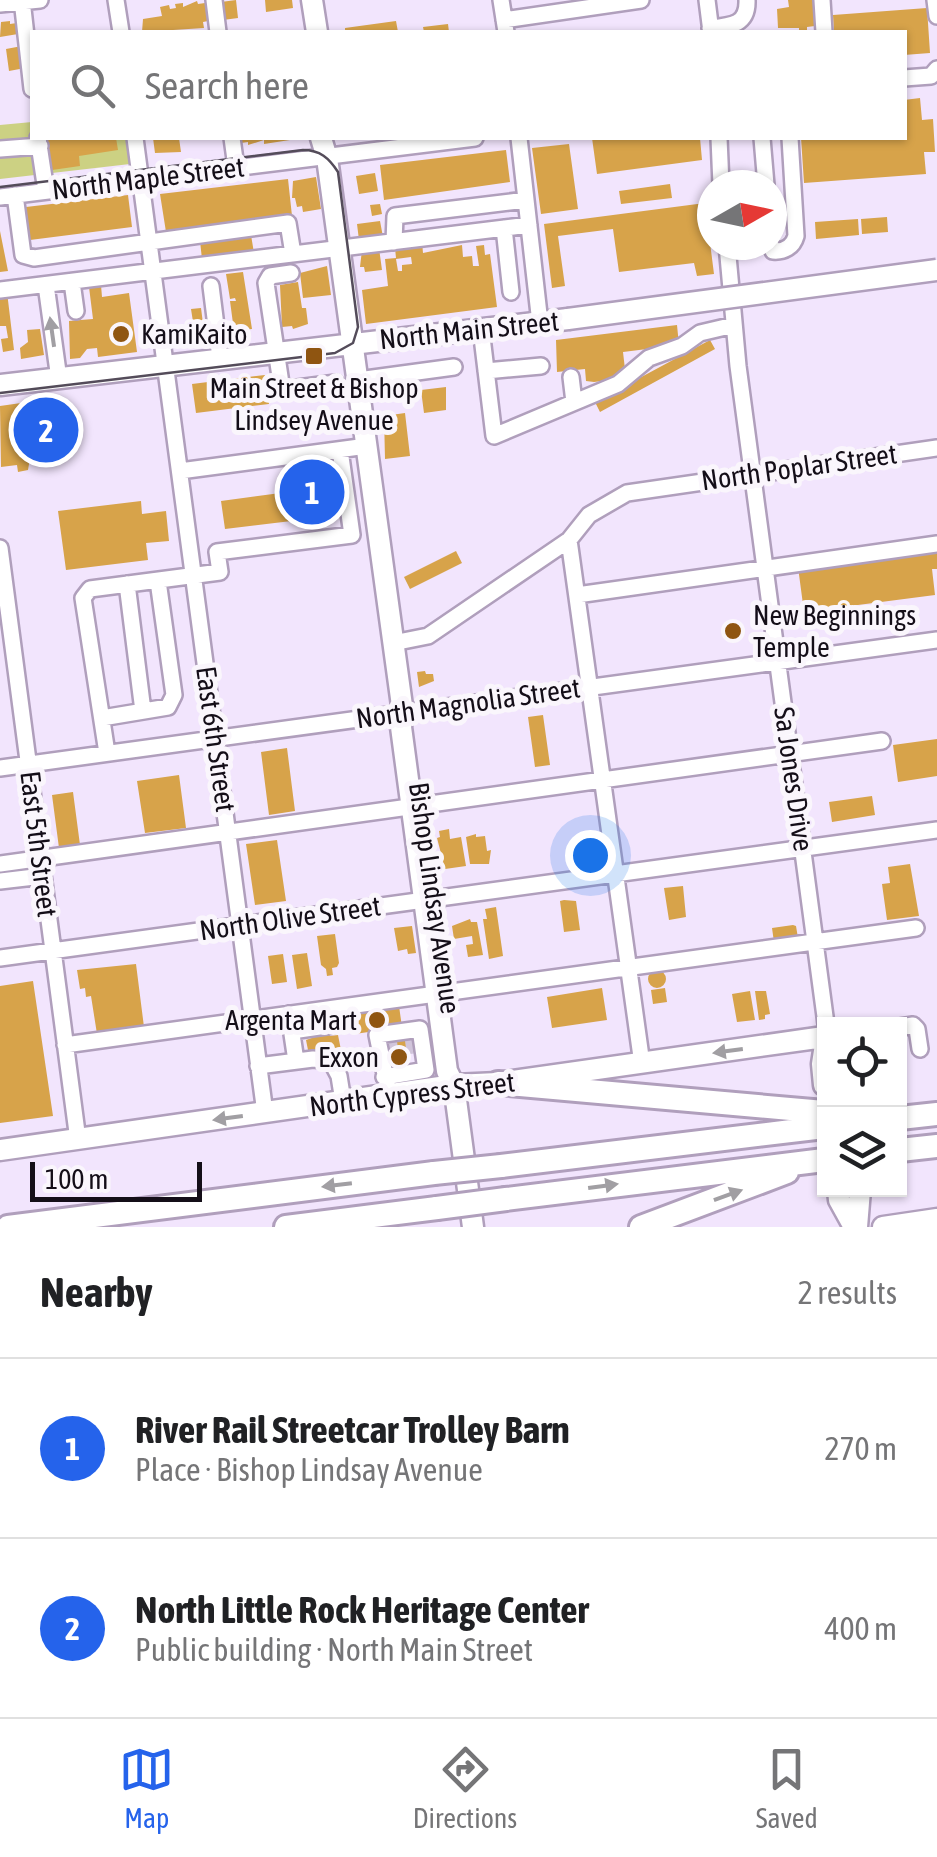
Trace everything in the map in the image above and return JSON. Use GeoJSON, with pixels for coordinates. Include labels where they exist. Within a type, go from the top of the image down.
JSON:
{"type":"FeatureCollection","features":[{"type":"Feature","properties":{"kind":"highway"},"geometry":{"type":"LineString","coordinates":[[498,1083],[815,1120]]}},
{"type":"Feature","properties":{"kind":"highway"},"geometry":{"type":"LineString","coordinates":[[8,1227],[501,1166],[815,1120]]}},
{"type":"Feature","properties":{"kind":"highway"},"geometry":{"type":"LineString","coordinates":[[907,1149],[937,1146]]}},
{"type":"Feature","properties":{"kind":"highway"},"geometry":{"type":"LineString","coordinates":[[286,1227],[817,1160]]}},
{"type":"Feature","properties":{"kind":"highway"},"geometry":{"type":"LineString","coordinates":[[640,1227],[817,1161]]}},
{"type":"Feature","properties":{"kind":"main road"},"geometry":{"type":"LineString","coordinates":[[304,0],[308,30]]}},
{"type":"Feature","properties":{"kind":"main road"},"geometry":{"type":"LineString","coordinates":[[312,0],[316,30]]}},
{"type":"Feature","properties":{"kind":"main road","name":"Bishop Lindsay Avenue"},"geometry":{"type":"LineString","coordinates":[[327,144],[403,713],[412,726],[417,806],[443,992],[460,1071],[454,1084]]}},
{"type":"Feature","properties":{"kind":"main road","name":"North Main Street"},"geometry":{"type":"LineString","coordinates":[[0,386],[540,323],[937,270]]}},
{"type":"Feature","properties":{"kind":"main road","name":"Bishop Lindsay Avenue"},"geometry":{"type":"LineString","coordinates":[[443,992],[403,1055],[447,1071],[454,1084],[473,1227]]}},
{"type":"Feature","properties":{"kind":"main road","name":"North Cypress Street"},"geometry":{"type":"LineString","coordinates":[[0,1150],[343,1101],[403,1055],[454,1084],[498,1083],[817,1038]]}},
{"type":"Feature","properties":{"kind":"main road"},"geometry":{"type":"LineString","coordinates":[[839,1197],[856,1227]]}},
{"type":"Feature","properties":{"kind":"main road"},"geometry":{"type":"LineString","coordinates":[[856,1227],[859,1197]]}},
{"type":"Feature","properties":{"kind":"main road"},"geometry":{"type":"LineString","coordinates":[[883,1227],[937,1219]]}},
{"type":"Feature","properties":{"kind":"street"},"geometry":{"type":"LineString","coordinates":[[0,4],[40,0]]}},
{"type":"Feature","properties":{"kind":"street"},"geometry":{"type":"LineString","coordinates":[[116,0],[121,30]]}},
{"type":"Feature","properties":{"kind":"street"},"geometry":{"type":"LineString","coordinates":[[214,0],[218,30]]}},
{"type":"Feature","properties":{"kind":"street"},"geometry":{"type":"LineString","coordinates":[[501,0],[505,26],[641,0]]}},
{"type":"Feature","properties":{"kind":"street"},"geometry":{"type":"LineString","coordinates":[[707,0],[711,30],[742,21],[748,10],[747,0]]}},
{"type":"Feature","properties":{"kind":"street"},"geometry":{"type":"LineString","coordinates":[[822,0],[824,30]]}},
{"type":"Feature","properties":{"kind":"street"},"geometry":{"type":"LineString","coordinates":[[935,0],[937,16]]}},
{"type":"Feature","properties":{"kind":"street"},"geometry":{"type":"LineString","coordinates":[[22,1],[30,71]]}},
{"type":"Feature","properties":{"kind":"street"},"geometry":{"type":"LineString","coordinates":[[907,78],[931,76],[937,69]]}},
{"type":"Feature","properties":{"kind":"street","name":"East 6th Street"},"geometry":{"type":"LineString","coordinates":[[135,140],[264,1113]]}},
{"type":"Feature","properties":{"kind":"street"},"geometry":{"type":"LineString","coordinates":[[232,140],[236,168]]}},
{"type":"Feature","properties":{"kind":"street","name":"North Maple Street"},"geometry":{"type":"LineString","coordinates":[[8,196],[236,168],[327,144],[426,140]]}},
{"type":"Feature","properties":{"kind":"street"},"geometry":{"type":"LineString","coordinates":[[519,140],[540,323]]}},
{"type":"Feature","properties":{"kind":"street"},"geometry":{"type":"LineString","coordinates":[[718,140],[720,170]]}},
{"type":"Feature","properties":{"kind":"street"},"geometry":{"type":"LineString","coordinates":[[762,140],[765,170]]}},
{"type":"Feature","properties":{"kind":"street"},"geometry":{"type":"LineString","coordinates":[[787,248],[796,236],[790,140]]}},
{"type":"Feature","properties":{"kind":"street"},"geometry":{"type":"LineString","coordinates":[[0,149],[39,142],[46,191]]}},
{"type":"Feature","properties":{"kind":"street"},"geometry":{"type":"LineString","coordinates":[[8,196],[23,256],[34,258],[149,244],[288,222],[292,254]]}},
{"type":"Feature","properties":{"kind":"street"},"geometry":{"type":"LineString","coordinates":[[394,242],[395,216],[526,200]]}},
{"type":"Feature","properties":{"kind":"street"},"geometry":{"type":"LineString","coordinates":[[0,290],[529,225]]}},
{"type":"Feature","properties":{"kind":"street"},"geometry":{"type":"LineString","coordinates":[[504,228],[511,292]]}},
{"type":"Feature","properties":{"kind":"street","name":"Sa Jones Drive"},"geometry":{"type":"LineString","coordinates":[[728,260],[736,354],[825,1017]]}},
{"type":"Feature","properties":{"kind":"street"},"geometry":{"type":"LineString","coordinates":[[291,272],[270,276],[266,283],[282,390],[336,383]]}},
{"type":"Feature","properties":{"kind":"street"},"geometry":{"type":"LineString","coordinates":[[72,282],[76,311]]}},
{"type":"Feature","properties":{"kind":"street"},"geometry":{"type":"LineString","coordinates":[[46,285],[58,378]]}},
{"type":"Feature","properties":{"kind":"street"},"geometry":{"type":"LineString","coordinates":[[211,286],[220,358]]}},
{"type":"Feature","properties":{"kind":"street"},"geometry":{"type":"LineString","coordinates":[[481,329],[494,436],[627,379],[637,365],[682,346],[700,333],[734,325]]}},
{"type":"Feature","properties":{"kind":"street"},"geometry":{"type":"LineString","coordinates":[[486,371],[542,366]]}},
{"type":"Feature","properties":{"kind":"street"},"geometry":{"type":"LineString","coordinates":[[358,380],[454,367]]}},
{"type":"Feature","properties":{"kind":"street"},"geometry":{"type":"LineString","coordinates":[[571,378],[574,402]]}},
{"type":"Feature","properties":{"kind":"street"},"geometry":{"type":"LineString","coordinates":[[180,471],[366,446]]}},
{"type":"Feature","properties":{"kind":"street","name":"North Poplar Street"},"geometry":{"type":"LineString","coordinates":[[569,540],[589,515],[627,492],[937,448]]}},
{"type":"Feature","properties":{"kind":"street"},"geometry":{"type":"LineString","coordinates":[[107,753],[83,598],[90,589],[220,572],[216,552],[352,534],[340,450]]}},
{"type":"Feature","properties":{"kind":"street"},"geometry":{"type":"LineString","coordinates":[[393,643],[428,636],[569,540],[642,1064]]}},
{"type":"Feature","properties":{"kind":"street"},"geometry":{"type":"LineString","coordinates":[[577,595],[937,544]]}},
{"type":"Feature","properties":{"kind":"street","name":"East 5th Street"},"geometry":{"type":"LineString","coordinates":[[0,548],[8,660],[30,764],[78,1140]]}},
{"type":"Feature","properties":{"kind":"street"},"geometry":{"type":"LineString","coordinates":[[102,718],[168,708],[174,695],[158,580]]}},
{"type":"Feature","properties":{"kind":"street"},"geometry":{"type":"LineString","coordinates":[[126,584],[143,711]]}},
{"type":"Feature","properties":{"kind":"street","name":"North Magnolia Street"},"geometry":{"type":"LineString","coordinates":[[0,768],[937,640]]}},
{"type":"Feature","properties":{"kind":"street"},"geometry":{"type":"LineString","coordinates":[[0,864],[882,741]]}},
{"type":"Feature","properties":{"kind":"street","name":"North Olive Street"},"geometry":{"type":"LineString","coordinates":[[0,958],[937,830]]}},
{"type":"Feature","properties":{"kind":"street"},"geometry":{"type":"LineString","coordinates":[[0,881],[43,876]]}},
{"type":"Feature","properties":{"kind":"street"},"geometry":{"type":"LineString","coordinates":[[290,1022],[416,996],[916,928]]}},
{"type":"Feature","properties":{"kind":"street"},"geometry":{"type":"LineString","coordinates":[[403,1055],[416,996]]}},
{"type":"Feature","properties":{"kind":"street"},"geometry":{"type":"LineString","coordinates":[[66,1045],[252,1020],[333,1025]]}},
{"type":"Feature","properties":{"kind":"street"},"geometry":{"type":"LineString","coordinates":[[290,1022],[296,1061]]}},
{"type":"Feature","properties":{"kind":"street"},"geometry":{"type":"LineString","coordinates":[[907,1026],[917,1030],[920,1049]]}},
{"type":"Feature","properties":{"kind":"street"},"geometry":{"type":"LineString","coordinates":[[258,1066],[325,1058],[332,1061],[339,1076],[343,1101]]}},
{"type":"Feature","properties":{"kind":"green space"},"geometry":{"type":"Polygon","coordinates":[[[30,122],[30,140],[127,140],[130,164],[0,179],[0,125],[30,122]]]}},
{"type":"Feature","properties":{"kind":"building"},"geometry":{"type":"Polygon","coordinates":[[[236,0],[238,18],[223,20],[221,2],[236,0]]]}},
{"type":"Feature","properties":{"kind":"building"},"geometry":{"type":"Polygon","coordinates":[[[265,0],[292,0],[293,8],[266,12],[265,0]]]}},
{"type":"Feature","properties":{"kind":"building"},"geometry":{"type":"Polygon","coordinates":[[[788,0],[813,0],[815,26],[807,30],[778,28],[777,9],[789,7],[788,0]]]}},
{"type":"Feature","properties":{"kind":"building"},"geometry":{"type":"Polygon","coordinates":[[[197,1],[205,3],[208,21],[203,22],[204,28],[142,30],[143,19],[162,16],[160,7],[176,8],[175,4],[183,3],[183,7],[197,1]]]}},
{"type":"Feature","properties":{"kind":"building"},"geometry":{"type":"Polygon","coordinates":[[[927,8],[930,53],[907,55],[907,30],[834,30],[833,15],[927,8]]]}},
{"type":"Feature","properties":{"kind":"building"},"geometry":{"type":"Polygon","coordinates":[[[396,21],[398,30],[345,30],[396,21]]]}},
{"type":"Feature","properties":{"kind":"building"},"geometry":{"type":"Polygon","coordinates":[[[1,22],[17,23],[18,34],[0,37],[1,22]]]}},
{"type":"Feature","properties":{"kind":"building"},"geometry":{"type":"Polygon","coordinates":[[[448,24],[449,30],[424,30],[423,27],[448,24]]]}},
{"type":"Feature","properties":{"kind":"building"},"geometry":{"type":"Polygon","coordinates":[[[22,46],[25,68],[9,71],[6,49],[22,46]]]}},
{"type":"Feature","properties":{"kind":"building"},"geometry":{"type":"Polygon","coordinates":[[[920,98],[922,120],[933,119],[935,152],[924,152],[926,174],[804,183],[801,140],[907,140],[907,100],[920,98]]]}},
{"type":"Feature","properties":{"kind":"building"},"geometry":{"type":"Polygon","coordinates":[[[47,140],[116,140],[118,150],[79,156],[80,166],[52,170],[47,140]]]}},
{"type":"Feature","properties":{"kind":"building"},"geometry":{"type":"Polygon","coordinates":[[[153,140],[179,140],[181,152],[155,153],[153,140]]]}},
{"type":"Feature","properties":{"kind":"building"},"geometry":{"type":"Polygon","coordinates":[[[592,140],[700,140],[702,160],[597,174],[592,140]]]}},
{"type":"Feature","properties":{"kind":"building"},"geometry":{"type":"Polygon","coordinates":[[[569,144],[578,209],[541,214],[532,148],[569,144]]]}},
{"type":"Feature","properties":{"kind":"building"},"geometry":{"type":"Polygon","coordinates":[[[506,150],[510,182],[384,200],[380,165],[506,150]]]}},
{"type":"Feature","properties":{"kind":"building"},"geometry":{"type":"Polygon","coordinates":[[[375,173],[378,191],[359,194],[356,176],[375,173]]]}},
{"type":"Feature","properties":{"kind":"building"},"geometry":{"type":"Polygon","coordinates":[[[316,177],[321,209],[303,212],[292,198],[293,181],[316,177]]]}},
{"type":"Feature","properties":{"kind":"building"},"geometry":{"type":"Polygon","coordinates":[[[288,179],[292,216],[166,232],[160,194],[288,179]]]}},
{"type":"Feature","properties":{"kind":"building"},"geometry":{"type":"Polygon","coordinates":[[[670,184],[672,198],[621,204],[619,191],[670,184]]]}},
{"type":"Feature","properties":{"kind":"building"},"geometry":{"type":"Polygon","coordinates":[[[128,195],[132,227],[30,240],[26,207],[128,195]]]}},
{"type":"Feature","properties":{"kind":"building"},"geometry":{"type":"Polygon","coordinates":[[[380,204],[382,214],[372,216],[370,205],[380,204]]]}},
{"type":"Feature","properties":{"kind":"building"},"geometry":{"type":"Polygon","coordinates":[[[697,204],[697,260],[712,260],[714,274],[697,276],[694,263],[619,272],[613,229],[558,236],[565,286],[552,288],[544,224],[697,204]]]}},
{"type":"Feature","properties":{"kind":"building"},"geometry":{"type":"Polygon","coordinates":[[[887,217],[888,232],[862,234],[861,219],[887,217]]]}},
{"type":"Feature","properties":{"kind":"building"},"geometry":{"type":"Polygon","coordinates":[[[858,219],[859,235],[816,239],[815,222],[858,219]]]}},
{"type":"Feature","properties":{"kind":"building"},"geometry":{"type":"Polygon","coordinates":[[[380,221],[383,237],[359,240],[357,224],[380,221]]]}},
{"type":"Feature","properties":{"kind":"building"},"geometry":{"type":"Polygon","coordinates":[[[0,231],[8,271],[0,272],[0,231]]]}},
{"type":"Feature","properties":{"kind":"building"},"geometry":{"type":"Polygon","coordinates":[[[251,235],[254,253],[202,259],[200,241],[251,235]]]}},
{"type":"Feature","properties":{"kind":"building"},"geometry":{"type":"Polygon","coordinates":[[[422,242],[423,253],[462,245],[463,257],[472,256],[473,266],[479,266],[476,246],[484,245],[485,255],[490,254],[497,307],[366,324],[362,290],[388,286],[385,259],[396,258],[395,248],[422,242]],[[411,257],[396,259],[398,271],[402,271],[402,265],[412,264],[411,257]]]}},
{"type":"Feature","properties":{"kind":"building"},"geometry":{"type":"Polygon","coordinates":[[[379,248],[382,270],[365,272],[360,267],[362,250],[379,248]]]}},
{"type":"Feature","properties":{"kind":"building"},"geometry":{"type":"Polygon","coordinates":[[[327,266],[331,295],[303,298],[300,273],[327,266]]]}},
{"type":"Feature","properties":{"kind":"building"},"geometry":{"type":"Polygon","coordinates":[[[243,272],[252,329],[234,331],[230,301],[236,301],[230,299],[226,274],[243,272]]]}},
{"type":"Feature","properties":{"kind":"building"},"geometry":{"type":"Polygon","coordinates":[[[298,282],[308,324],[293,329],[282,327],[280,285],[298,282]]]}},
{"type":"Feature","properties":{"kind":"building"},"geometry":{"type":"Polygon","coordinates":[[[101,285],[102,297],[129,293],[137,352],[98,357],[97,348],[87,349],[80,358],[70,359],[69,321],[93,319],[89,287],[101,285]]]}},
{"type":"Feature","properties":{"kind":"building"},"geometry":{"type":"Polygon","coordinates":[[[7,292],[14,350],[3,352],[1,339],[8,338],[6,326],[0,326],[0,293],[7,292]]]}},
{"type":"Feature","properties":{"kind":"building"},"geometry":{"type":"Polygon","coordinates":[[[201,308],[205,339],[196,341],[191,309],[201,308]]]}},
{"type":"Feature","properties":{"kind":"building"},"geometry":{"type":"Polygon","coordinates":[[[677,325],[679,345],[623,352],[626,378],[594,382],[586,381],[585,369],[557,372],[556,340],[677,325]]]}},
{"type":"Feature","properties":{"kind":"building"},"geometry":{"type":"Polygon","coordinates":[[[40,329],[44,355],[21,359],[20,348],[28,342],[27,330],[40,329]]]}},
{"type":"Feature","properties":{"kind":"building"},"geometry":{"type":"Polygon","coordinates":[[[710,340],[715,349],[600,412],[595,402],[710,340]]]}},
{"type":"Feature","properties":{"kind":"building"},"geometry":{"type":"Polygon","coordinates":[[[265,375],[269,404],[196,413],[192,384],[265,375]]]}},
{"type":"Feature","properties":{"kind":"building"},"geometry":{"type":"Polygon","coordinates":[[[446,387],[446,410],[424,413],[421,390],[446,387]]]}},
{"type":"Feature","properties":{"kind":"building"},"geometry":{"type":"Polygon","coordinates":[[[48,400],[57,459],[44,461],[35,402],[48,400]]]}},
{"type":"Feature","properties":{"kind":"building"},"geometry":{"type":"Polygon","coordinates":[[[21,403],[29,464],[28,470],[18,472],[17,465],[1,467],[0,406],[21,403]]]}},
{"type":"Feature","properties":{"kind":"building"},"geometry":{"type":"Polygon","coordinates":[[[405,413],[410,456],[385,459],[384,416],[405,413]]]}},
{"type":"Feature","properties":{"kind":"building"},"geometry":{"type":"Polygon","coordinates":[[[334,464],[341,515],[225,529],[221,501],[303,490],[301,468],[334,464]]]}},
{"type":"Feature","properties":{"kind":"building"},"geometry":{"type":"Polygon","coordinates":[[[141,501],[142,514],[166,511],[169,541],[146,543],[148,560],[66,570],[58,511],[141,501]]]}},
{"type":"Feature","properties":{"kind":"building"},"geometry":{"type":"Polygon","coordinates":[[[937,548],[937,569],[932,569],[935,595],[804,612],[798,567],[937,548]]]}},
{"type":"Feature","properties":{"kind":"building"},"geometry":{"type":"Polygon","coordinates":[[[456,551],[462,563],[410,589],[404,577],[456,551]]]}},
{"type":"Feature","properties":{"kind":"building"},"geometry":{"type":"Polygon","coordinates":[[[417,672],[433,674],[434,681],[419,687],[417,672]]]}},
{"type":"Feature","properties":{"kind":"building"},"geometry":{"type":"Polygon","coordinates":[[[543,715],[550,765],[535,767],[528,717],[543,715]]]}},
{"type":"Feature","properties":{"kind":"building"},"geometry":{"type":"Polygon","coordinates":[[[937,739],[937,776],[898,782],[893,745],[937,739]]]}},
{"type":"Feature","properties":{"kind":"building"},"geometry":{"type":"Polygon","coordinates":[[[287,748],[295,811],[269,815],[261,752],[287,748]]]}},
{"type":"Feature","properties":{"kind":"building"},"geometry":{"type":"Polygon","coordinates":[[[179,775],[186,828],[145,833],[137,781],[179,775]]]}},
{"type":"Feature","properties":{"kind":"building"},"geometry":{"type":"Polygon","coordinates":[[[73,792],[80,845],[59,848],[52,795],[73,792]]]}},
{"type":"Feature","properties":{"kind":"building"},"geometry":{"type":"Polygon","coordinates":[[[872,796],[875,815],[832,822],[829,802],[872,796]]]}},
{"type":"Feature","properties":{"kind":"building"},"geometry":{"type":"Polygon","coordinates":[[[449,829],[450,839],[461,837],[466,866],[445,869],[437,838],[439,831],[449,829]]]}},
{"type":"Feature","properties":{"kind":"building"},"geometry":{"type":"Polygon","coordinates":[[[485,836],[487,851],[491,850],[489,864],[470,864],[466,837],[485,836]]]}},
{"type":"Feature","properties":{"kind":"building"},"geometry":{"type":"Polygon","coordinates":[[[277,840],[286,901],[255,905],[246,844],[277,840]]]}},
{"type":"Feature","properties":{"kind":"building"},"geometry":{"type":"Polygon","coordinates":[[[910,864],[919,916],[887,920],[882,884],[890,883],[888,867],[910,864]]]}},
{"type":"Feature","properties":{"kind":"building"},"geometry":{"type":"Polygon","coordinates":[[[683,886],[686,917],[669,920],[664,888],[683,886]]]}},
{"type":"Feature","properties":{"kind":"building"},"geometry":{"type":"Polygon","coordinates":[[[560,901],[576,901],[580,930],[564,932],[560,901]]]}},
{"type":"Feature","properties":{"kind":"building"},"geometry":{"type":"Polygon","coordinates":[[[496,907],[503,956],[489,959],[483,919],[487,919],[485,909],[496,907]]]}},
{"type":"Feature","properties":{"kind":"building"},"geometry":{"type":"Polygon","coordinates":[[[470,919],[477,922],[483,955],[468,957],[466,945],[473,944],[472,936],[454,939],[452,926],[470,919]]]}},
{"type":"Feature","properties":{"kind":"building"},"geometry":{"type":"Polygon","coordinates":[[[793,925],[798,938],[774,942],[772,928],[793,925]]]}},
{"type":"Feature","properties":{"kind":"building"},"geometry":{"type":"Polygon","coordinates":[[[412,926],[416,953],[398,951],[394,928],[412,926]]]}},
{"type":"Feature","properties":{"kind":"building"},"geometry":{"type":"Polygon","coordinates":[[[335,934],[339,963],[332,968],[333,975],[327,976],[321,965],[317,936],[335,934]]]}},
{"type":"Feature","properties":{"kind":"building"},"geometry":{"type":"Polygon","coordinates":[[[307,953],[312,986],[297,989],[292,955],[307,953]]]}},
{"type":"Feature","properties":{"kind":"building"},"geometry":{"type":"Polygon","coordinates":[[[283,954],[287,982],[272,984],[268,956],[283,954]]]}},
{"type":"Feature","properties":{"kind":"building"},"geometry":{"type":"Polygon","coordinates":[[[136,964],[144,1027],[97,1034],[91,996],[86,997],[85,988],[80,989],[77,970],[136,964]]]}},
{"type":"Feature","properties":{"kind":"building"},"geometry":{"type":"Polygon","coordinates":[[[657,970],[664,972],[664,986],[657,988],[650,986],[648,979],[650,972],[657,970]]]}},
{"type":"Feature","properties":{"kind":"building"},"geometry":{"type":"Polygon","coordinates":[[[33,981],[53,1116],[0,1123],[0,986],[33,981]]]}},
{"type":"Feature","properties":{"kind":"building"},"geometry":{"type":"Polygon","coordinates":[[[602,988],[607,1020],[552,1028],[547,997],[602,988]]]}},
{"type":"Feature","properties":{"kind":"building"},"geometry":{"type":"Polygon","coordinates":[[[665,988],[667,1002],[653,1004],[651,990],[665,988]]]}},
{"type":"Feature","properties":{"kind":"building"},"geometry":{"type":"Polygon","coordinates":[[[750,991],[755,1020],[737,1022],[732,994],[750,991]]]}},
{"type":"Feature","properties":{"kind":"building"},"geometry":{"type":"Polygon","coordinates":[[[755,991],[766,991],[770,1014],[765,1019],[759,1020],[755,991]]]}},
{"type":"Feature","properties":{"kind":"building","name":"Argenta Mart"},"geometry":{"type":"Polygon","coordinates":[[[399,1006],[402,1027],[355,1034],[352,1013],[399,1006]]]}},
{"type":"Feature","properties":{"kind":"building"},"geometry":{"type":"Polygon","coordinates":[[[329,1032],[330,1036],[338,1035],[341,1050],[309,1055],[306,1040],[329,1032]]]}},
{"type":"Feature","properties":{"kind":"building","name":"Exxon"},"geometry":{"type":"Polygon","coordinates":[[[412,1039],[414,1052],[407,1053],[409,1071],[394,1073],[391,1055],[384,1056],[382,1044],[412,1039]]]}},
{"type":"Feature","properties":{"kind":"tunnel"},"geometry":{"type":"LineString","coordinates":[[383,1050],[413,1046]]}},
{"type":"Feature","properties":{"kind":"tunnel"},"geometry":{"type":"LineString","coordinates":[[392,1060],[408,1058]]}},
{"type":"Feature","properties":{"kind":"tram line"},"geometry":{"type":"LineString","coordinates":[[0,187],[303,150],[319,153],[338,172],[358,327],[353,343],[335,353],[0,393]]}},
{"type":"Feature","properties":{"kind":"place","name":"KamiKaito"},"geometry":{"type":"Point","coordinates":[121,334]}},
{"type":"Feature","properties":{"kind":"place","name":"Main Street & Bishop Lindsey Avenue"},"geometry":{"type":"Point","coordinates":[314,356]}},
{"type":"Feature","properties":{"kind":"place","name":"North Little Rock Heritage Center"},"geometry":{"type":"Point","coordinates":[46,430]}},
{"type":"Feature","properties":{"kind":"place","name":"River Rail Streetcar Trolley Barn"},"geometry":{"type":"Point","coordinates":[312,492]}},
{"type":"Feature","properties":{"kind":"place","name":"New Beginnings Temple"},"geometry":{"type":"Point","coordinates":[733,631]}},
{"type":"Feature","properties":{"kind":"place","name":"Argenta Mart"},"geometry":{"type":"Point","coordinates":[377,1020]}},
{"type":"Feature","properties":{"kind":"place","name":"Exxon"},"geometry":{"type":"Point","coordinates":[399,1057]}}]}
